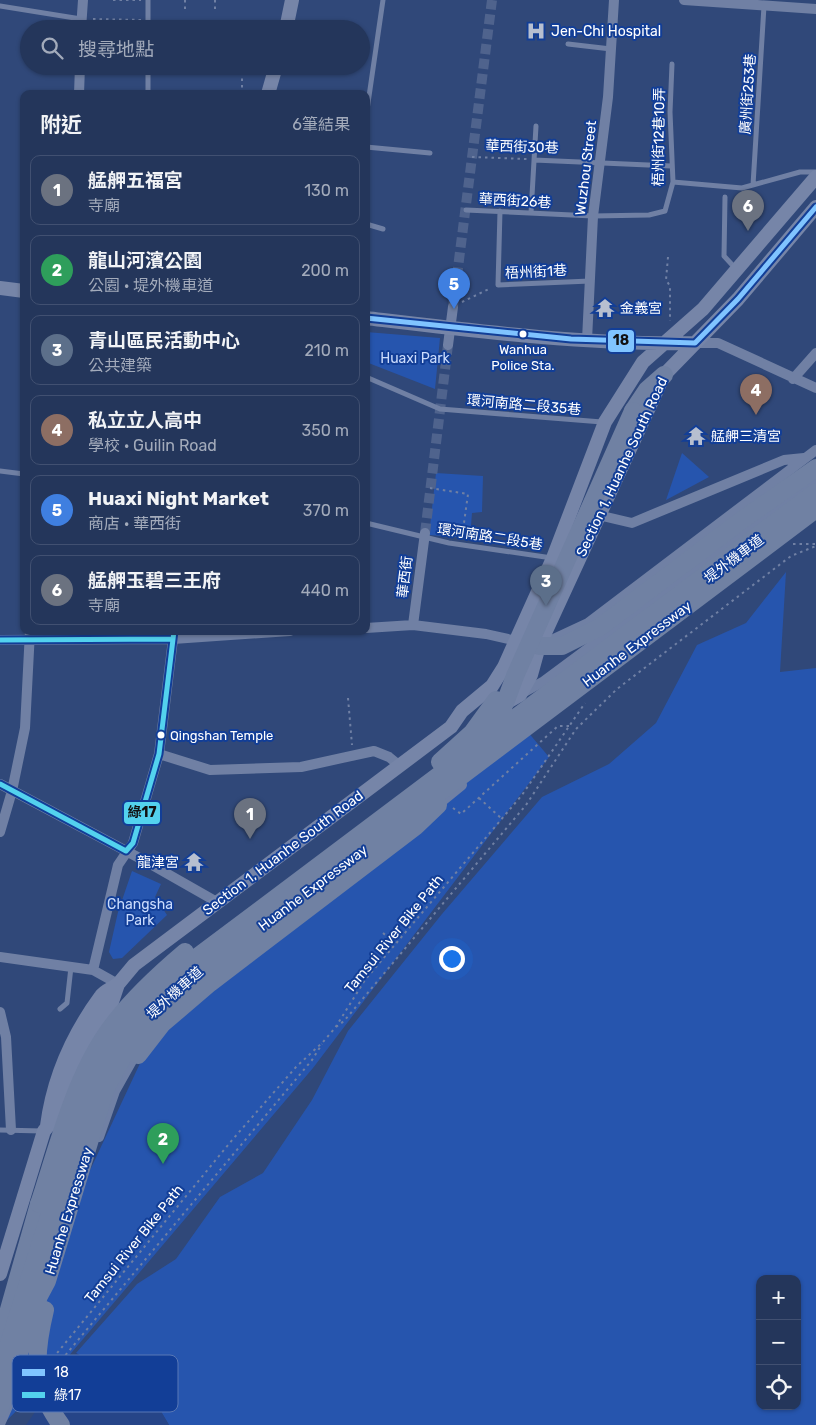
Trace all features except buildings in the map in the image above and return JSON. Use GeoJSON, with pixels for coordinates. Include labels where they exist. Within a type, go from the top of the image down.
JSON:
{"type":"FeatureCollection","features":[{"type":"Feature","properties":{"kind":"highway"},"geometry":{"type":"LineString","coordinates":[[97,1124],[143,1048],[162,1024],[218,977],[416,826],[440,803],[483,743],[505,703],[515,676],[633,411],[647,390],[664,376]]}},
{"type":"Feature","properties":{"kind":"highway"},"geometry":{"type":"LineString","coordinates":[[539,646],[562,646],[600,627],[810,463]]}},
{"type":"Feature","properties":{"kind":"highway","name":"Huanhe Expressway"},"geometry":{"type":"LineString","coordinates":[[0,1372],[83,1109],[98,1073],[118,1038],[140,1010],[188,964],[816,492]]}},
{"type":"Feature","properties":{"kind":"highway","name":"Huanhe Expressway"},"geometry":{"type":"LineString","coordinates":[[18,1355],[39,1296],[47,1281],[97,1124],[105,1090],[126,1051],[152,1016],[198,974],[816,509]]}},
{"type":"Feature","properties":{"kind":"highway"},"geometry":{"type":"LineString","coordinates":[[0,1341],[39,1204],[88,1066],[114,1023],[146,984],[188,949],[445,758],[472,733],[515,676]]}},
{"type":"Feature","properties":{"kind":"highway"},"geometry":{"type":"LineString","coordinates":[[0,1312],[27,1225],[39,1204]]}},
{"type":"Feature","properties":{"kind":"highway"},"geometry":{"type":"LineString","coordinates":[[38,1355],[38,1339],[47,1300],[47,1281]]}},
{"type":"Feature","properties":{"kind":"highway","name":"Huanhe Expressway"},"geometry":{"type":"LineString","coordinates":[[0,1408],[12,1374]]}},
{"type":"Feature","properties":{"kind":"highway"},"geometry":{"type":"LineString","coordinates":[[52,1412],[61,1425]]}},
{"type":"Feature","properties":{"kind":"street"},"geometry":{"type":"LineString","coordinates":[[82,20],[84,0]]}},
{"type":"Feature","properties":{"kind":"street"},"geometry":{"type":"LineString","coordinates":[[288,20],[292,0]]}},
{"type":"Feature","properties":{"kind":"street","name":"Wuzhou Street"},"geometry":{"type":"LineString","coordinates":[[587,340],[593,216],[611,49],[614,0]]}},
{"type":"Feature","properties":{"kind":"street"},"geometry":{"type":"LineString","coordinates":[[684,0],[744,2],[816,9]]}},
{"type":"Feature","properties":{"kind":"street"},"geometry":{"type":"LineString","coordinates":[[79,90],[80,75]]}},
{"type":"Feature","properties":{"kind":"street"},"geometry":{"type":"LineString","coordinates":[[269,90],[273,75]]}},
{"type":"Feature","properties":{"kind":"street","name":"Section 1, Huanhe South Road"},"geometry":{"type":"LineString","coordinates":[[0,1274],[45,1129],[59,1073],[77,1034],[102,994],[118,984],[134,965],[451,727],[462,711],[492,686],[517,641],[552,558],[605,422],[643,362],[703,309],[816,177]]}},
{"type":"Feature","properties":{"kind":"street","name":"Section 1, Huanhe South Road"},"geometry":{"type":"LineString","coordinates":[[451,727],[469,723],[520,695],[531,675],[539,646],[664,376],[738,299],[816,207]]}},
{"type":"Feature","properties":{"kind":"street"},"geometry":{"type":"LineString","coordinates":[[0,288],[20,290]]}},
{"type":"Feature","properties":{"kind":"street"},"geometry":{"type":"LineString","coordinates":[[448,345],[453,307]]}},
{"type":"Feature","properties":{"kind":"street"},"geometry":{"type":"LineString","coordinates":[[370,318],[450,328],[587,340],[666,340],[718,343],[816,388]]}},
{"type":"Feature","properties":{"kind":"street"},"geometry":{"type":"LineString","coordinates":[[794,378],[816,353]]}},
{"type":"Feature","properties":{"kind":"street"},"geometry":{"type":"LineString","coordinates":[[370,628],[413,625],[539,646],[588,623],[810,463],[816,450]]}},
{"type":"Feature","properties":{"kind":"street"},"geometry":{"type":"LineString","coordinates":[[598,516],[632,523],[784,460],[810,463]]}},
{"type":"Feature","properties":{"kind":"street"},"geometry":{"type":"LineString","coordinates":[[520,695],[544,682],[816,479]]}},
{"type":"Feature","properties":{"kind":"street","name":"堤外機車道"},"geometry":{"type":"LineString","coordinates":[[26,1355],[46,1302],[116,1091],[133,1057],[159,1023],[205,982],[450,795],[478,770],[579,691],[816,515]]}},
{"type":"Feature","properties":{"kind":"street","name":"華西街"},"geometry":{"type":"LineString","coordinates":[[413,625],[424,535]]}},
{"type":"Feature","properties":{"kind":"street"},"geometry":{"type":"LineString","coordinates":[[0,640],[30,636],[174,635],[160,754],[133,843],[118,865],[93,970]]}},
{"type":"Feature","properties":{"kind":"street"},"geometry":{"type":"LineString","coordinates":[[0,832],[12,791],[25,728],[30,636]]}},
{"type":"Feature","properties":{"kind":"street"},"geometry":{"type":"LineString","coordinates":[[160,754],[210,770],[301,767],[374,751],[389,757],[400,766]]}},
{"type":"Feature","properties":{"kind":"street","name":"堤外機車道"},"geometry":{"type":"LineString","coordinates":[[18,1355],[38,1300],[109,1086],[127,1052],[153,1017],[199,976],[445,790],[478,770]]}},
{"type":"Feature","properties":{"kind":"street"},"geometry":{"type":"LineString","coordinates":[[0,784],[217,902]]}},
{"type":"Feature","properties":{"kind":"street"},"geometry":{"type":"LineString","coordinates":[[0,957],[93,970],[118,984]]}},
{"type":"Feature","properties":{"kind":"street","name":"Section 1, Huanhe South Road"},"geometry":{"type":"LineString","coordinates":[[45,1129],[58,1114],[74,1065],[94,1027],[112,1002],[118,984]]}},
{"type":"Feature","properties":{"kind":"street"},"geometry":{"type":"LineString","coordinates":[[0,1012],[6,1037],[11,1130]]}},
{"type":"Feature","properties":{"kind":"street","name":"堤外機車道"},"geometry":{"type":"LineString","coordinates":[[0,1402],[12,1370]]}},
{"type":"Feature","properties":{"kind":"street","name":"堤外機車道"},"geometry":{"type":"LineString","coordinates":[[0,1424],[12,1392]]}},
{"type":"Feature","properties":{"kind":"lane"},"geometry":{"type":"LineString","coordinates":[[148,0],[148,20]]}},
{"type":"Feature","properties":{"kind":"lane"},"geometry":{"type":"LineString","coordinates":[[370,94],[383,0]]}},
{"type":"Feature","properties":{"kind":"lane","name":"廣州街253巷"},"geometry":{"type":"LineString","coordinates":[[753,185],[764,5]]}},
{"type":"Feature","properties":{"kind":"lane"},"geometry":{"type":"LineString","coordinates":[[0,6],[63,20]]}},
{"type":"Feature","properties":{"kind":"lane"},"geometry":{"type":"LineString","coordinates":[[568,44],[611,49]]}},
{"type":"Feature","properties":{"kind":"lane","name":"梧州街12巷10弄"},"geometry":{"type":"LineString","coordinates":[[665,211],[672,182],[672,64]]}},
{"type":"Feature","properties":{"kind":"lane"},"geometry":{"type":"LineString","coordinates":[[148,75],[148,90]]}},
{"type":"Feature","properties":{"kind":"lane"},"geometry":{"type":"LineString","coordinates":[[531,213],[536,126]]}},
{"type":"Feature","properties":{"kind":"lane"},"geometry":{"type":"LineString","coordinates":[[370,147],[430,153]]}},
{"type":"Feature","properties":{"kind":"lane","name":"華西街30巷"},"geometry":{"type":"LineString","coordinates":[[534,160],[600,161],[671,166]]}},
{"type":"Feature","properties":{"kind":"lane"},"geometry":{"type":"LineString","coordinates":[[672,182],[742,188],[800,172],[816,172]]}},
{"type":"Feature","properties":{"kind":"lane"},"geometry":{"type":"LineString","coordinates":[[725,198],[724,256],[736,269]]}},
{"type":"Feature","properties":{"kind":"lane","name":"華西街26巷"},"geometry":{"type":"LineString","coordinates":[[466,210],[593,216],[649,215],[665,211]]}},
{"type":"Feature","properties":{"kind":"lane","name":"梧州街1巷"},"geometry":{"type":"LineString","coordinates":[[500,211],[498,285],[590,281]]}},
{"type":"Feature","properties":{"kind":"lane"},"geometry":{"type":"LineString","coordinates":[[370,225],[383,229]]}},
{"type":"Feature","properties":{"kind":"lane","name":"環河南路二段35巷"},"geometry":{"type":"LineString","coordinates":[[370,379],[440,409],[605,422]]}},
{"type":"Feature","properties":{"kind":"lane"},"geometry":{"type":"LineString","coordinates":[[0,472],[20,474]]}},
{"type":"Feature","properties":{"kind":"lane","name":"環河南路二段5巷"},"geometry":{"type":"LineString","coordinates":[[370,524],[461,545],[552,558]]}},
{"type":"Feature","properties":{"kind":"lane"},"geometry":{"type":"LineString","coordinates":[[60,1009],[67,1003],[71,967]]}},
{"type":"Feature","properties":{"kind":"lane"},"geometry":{"type":"LineString","coordinates":[[0,1355],[73,1113],[71,1106],[62,1098]]}},
{"type":"Feature","properties":{"kind":"lane"},"geometry":{"type":"LineString","coordinates":[[0,1130],[45,1129]]}},
{"type":"Feature","properties":{"kind":"path"},"geometry":{"type":"LineString","coordinates":[[113,0],[148,0]]}},
{"type":"Feature","properties":{"kind":"path"},"geometry":{"type":"LineString","coordinates":[[185,0],[185,10]]}},
{"type":"Feature","properties":{"kind":"path"},"geometry":{"type":"LineString","coordinates":[[215,0],[215,9]]}},
{"type":"Feature","properties":{"kind":"path"},"geometry":{"type":"LineString","coordinates":[[242,75],[242,90]]}},
{"type":"Feature","properties":{"kind":"path","name":"華西街30巷"},"geometry":{"type":"LineString","coordinates":[[472,157],[534,160]]}},
{"type":"Feature","properties":{"kind":"path"},"geometry":{"type":"LineString","coordinates":[[666,340],[670,286],[666,280],[668,257]]}},
{"type":"Feature","properties":{"kind":"path"},"geometry":{"type":"LineString","coordinates":[[453,307],[498,285]]}},
{"type":"Feature","properties":{"kind":"path"},"geometry":{"type":"LineString","coordinates":[[430,488],[468,494],[461,545]]}},
{"type":"Feature","properties":{"kind":"path"},"geometry":{"type":"LineString","coordinates":[[793,544],[816,545]]}},
{"type":"Feature","properties":{"kind":"path"},"geometry":{"type":"LineString","coordinates":[[334,1028],[351,1013],[526,805],[576,728],[617,689],[791,556],[816,545]]}},
{"type":"Feature","properties":{"kind":"path","name":"Tamsui River Bike Path"},"geometry":{"type":"LineString","coordinates":[[55,1355],[233,1139],[296,1067],[323,1042],[365,980],[522,795],[584,703],[592,697]]}},
{"type":"Feature","properties":{"kind":"path"},"geometry":{"type":"LineString","coordinates":[[348,698],[353,755]]}},
{"type":"Feature","properties":{"kind":"path"},"geometry":{"type":"LineString","coordinates":[[450,806],[461,814],[558,726],[569,726]]}},
{"type":"Feature","properties":{"kind":"path"},"geometry":{"type":"LineString","coordinates":[[479,798],[502,819]]}},
{"type":"Feature","properties":{"kind":"path"},"geometry":{"type":"LineString","coordinates":[[383,933],[396,944]]}},
{"type":"Feature","properties":{"kind":"path"},"geometry":{"type":"LineString","coordinates":[[66,1355],[312,1060],[323,1042]]}},
{"type":"Feature","properties":{"kind":"green space","name":"Huaxi Park"},"geometry":{"type":"Polygon","coordinates":[[[370,332],[440,338],[435,389],[370,364],[370,332]]]}},
{"type":"Feature","properties":{"kind":"green space"},"geometry":{"type":"Polygon","coordinates":[[[682,453],[709,477],[666,500],[682,453]]]}},
{"type":"Feature","properties":{"kind":"green space"},"geometry":{"type":"Polygon","coordinates":[[[436,473],[483,476],[482,512],[472,513],[470,538],[429,535],[436,473]]]}},
{"type":"Feature","properties":{"kind":"green space"},"geometry":{"type":"Polygon","coordinates":[[[786,572],[780,672],[816,668],[816,1425],[169,1425],[161,1412],[178,1412],[178,1355],[79,1355],[76,1353],[137,1284],[176,1259],[220,1197],[263,1173],[312,1100],[348,1031],[442,914],[542,797],[609,764],[656,723],[697,645],[746,623],[786,572]]]}},
{"type":"Feature","properties":{"kind":"green space"},"geometry":{"type":"Polygon","coordinates":[[[527,731],[549,757],[313,1068],[70,1355],[22,1355],[48,1260],[150,1042],[527,731]]]}},
{"type":"Feature","properties":{"kind":"green space","name":"Changsha Park"},"geometry":{"type":"Polygon","coordinates":[[[132,871],[161,884],[155,897],[167,915],[122,958],[113,959],[109,952],[118,912],[132,871]]]}},
{"type":"Feature","properties":{"kind":"green space"},"geometry":{"type":"Polygon","coordinates":[[[12,1389],[12,1412],[15,1412],[2,1425],[12,1389]]]}},
{"type":"Feature","properties":{"kind":"shaded area"},"geometry":{"type":"Polygon","coordinates":[[[35,1412],[161,1412],[169,1425],[26,1425],[35,1412]]]}},
{"type":"Feature","properties":{"kind":"tunnel"},"geometry":{"type":"LineString","coordinates":[[453,307],[492,0]]}},
{"type":"Feature","properties":{"kind":"tunnel"},"geometry":{"type":"LineString","coordinates":[[425,533],[448,345]]}},
{"type":"Feature","properties":{"kind":"transit line","name":"18"},"geometry":{"type":"LineString","coordinates":[[370,318],[571,339],[695,343],[738,299],[816,207]]}},
{"type":"Feature","properties":{"kind":"transit line","name":"綠17"},"geometry":{"type":"LineString","coordinates":[[0,784],[126,851],[133,843],[159,754],[174,635]]}},
{"type":"Feature","properties":{"kind":"transit line","name":"綠17"},"geometry":{"type":"LineString","coordinates":[[0,640],[173,639]]}},
{"type":"Feature","properties":{"kind":"place","name":"Jen-Chi Hospital"},"geometry":{"type":"Point","coordinates":[536,31]}},
{"type":"Feature","properties":{"kind":"place","name":"艋舺玉碧三王府"},"geometry":{"type":"Point","coordinates":[748,231]}},
{"type":"Feature","properties":{"kind":"place","name":"金義宮"},"geometry":{"type":"Point","coordinates":[605,308]}},
{"type":"Feature","properties":{"kind":"place","name":"Huaxi Night Market"},"geometry":{"type":"Point","coordinates":[454,309]}},
{"type":"Feature","properties":{"kind":"place","name":"Wanhua Police Sta."},"geometry":{"type":"Point","coordinates":[523,334]}},
{"type":"Feature","properties":{"kind":"place","name":"私立立人高中"},"geometry":{"type":"Point","coordinates":[756,415]}},
{"type":"Feature","properties":{"kind":"place","name":"艋舺三清宮"},"geometry":{"type":"Point","coordinates":[696,436]}},
{"type":"Feature","properties":{"kind":"place","name":"青山區民活動中心"},"geometry":{"type":"Point","coordinates":[546,606]}},
{"type":"Feature","properties":{"kind":"place","name":"Qingshan Temple"},"geometry":{"type":"Point","coordinates":[161,735]}},
{"type":"Feature","properties":{"kind":"place","name":"艋舺五福宮"},"geometry":{"type":"Point","coordinates":[250,839]}},
{"type":"Feature","properties":{"kind":"place","name":"龍津宮"},"geometry":{"type":"Point","coordinates":[194,862]}},
{"type":"Feature","properties":{"kind":"place","name":"龍山河濱公園"},"geometry":{"type":"Point","coordinates":[163,1164]}}]}
